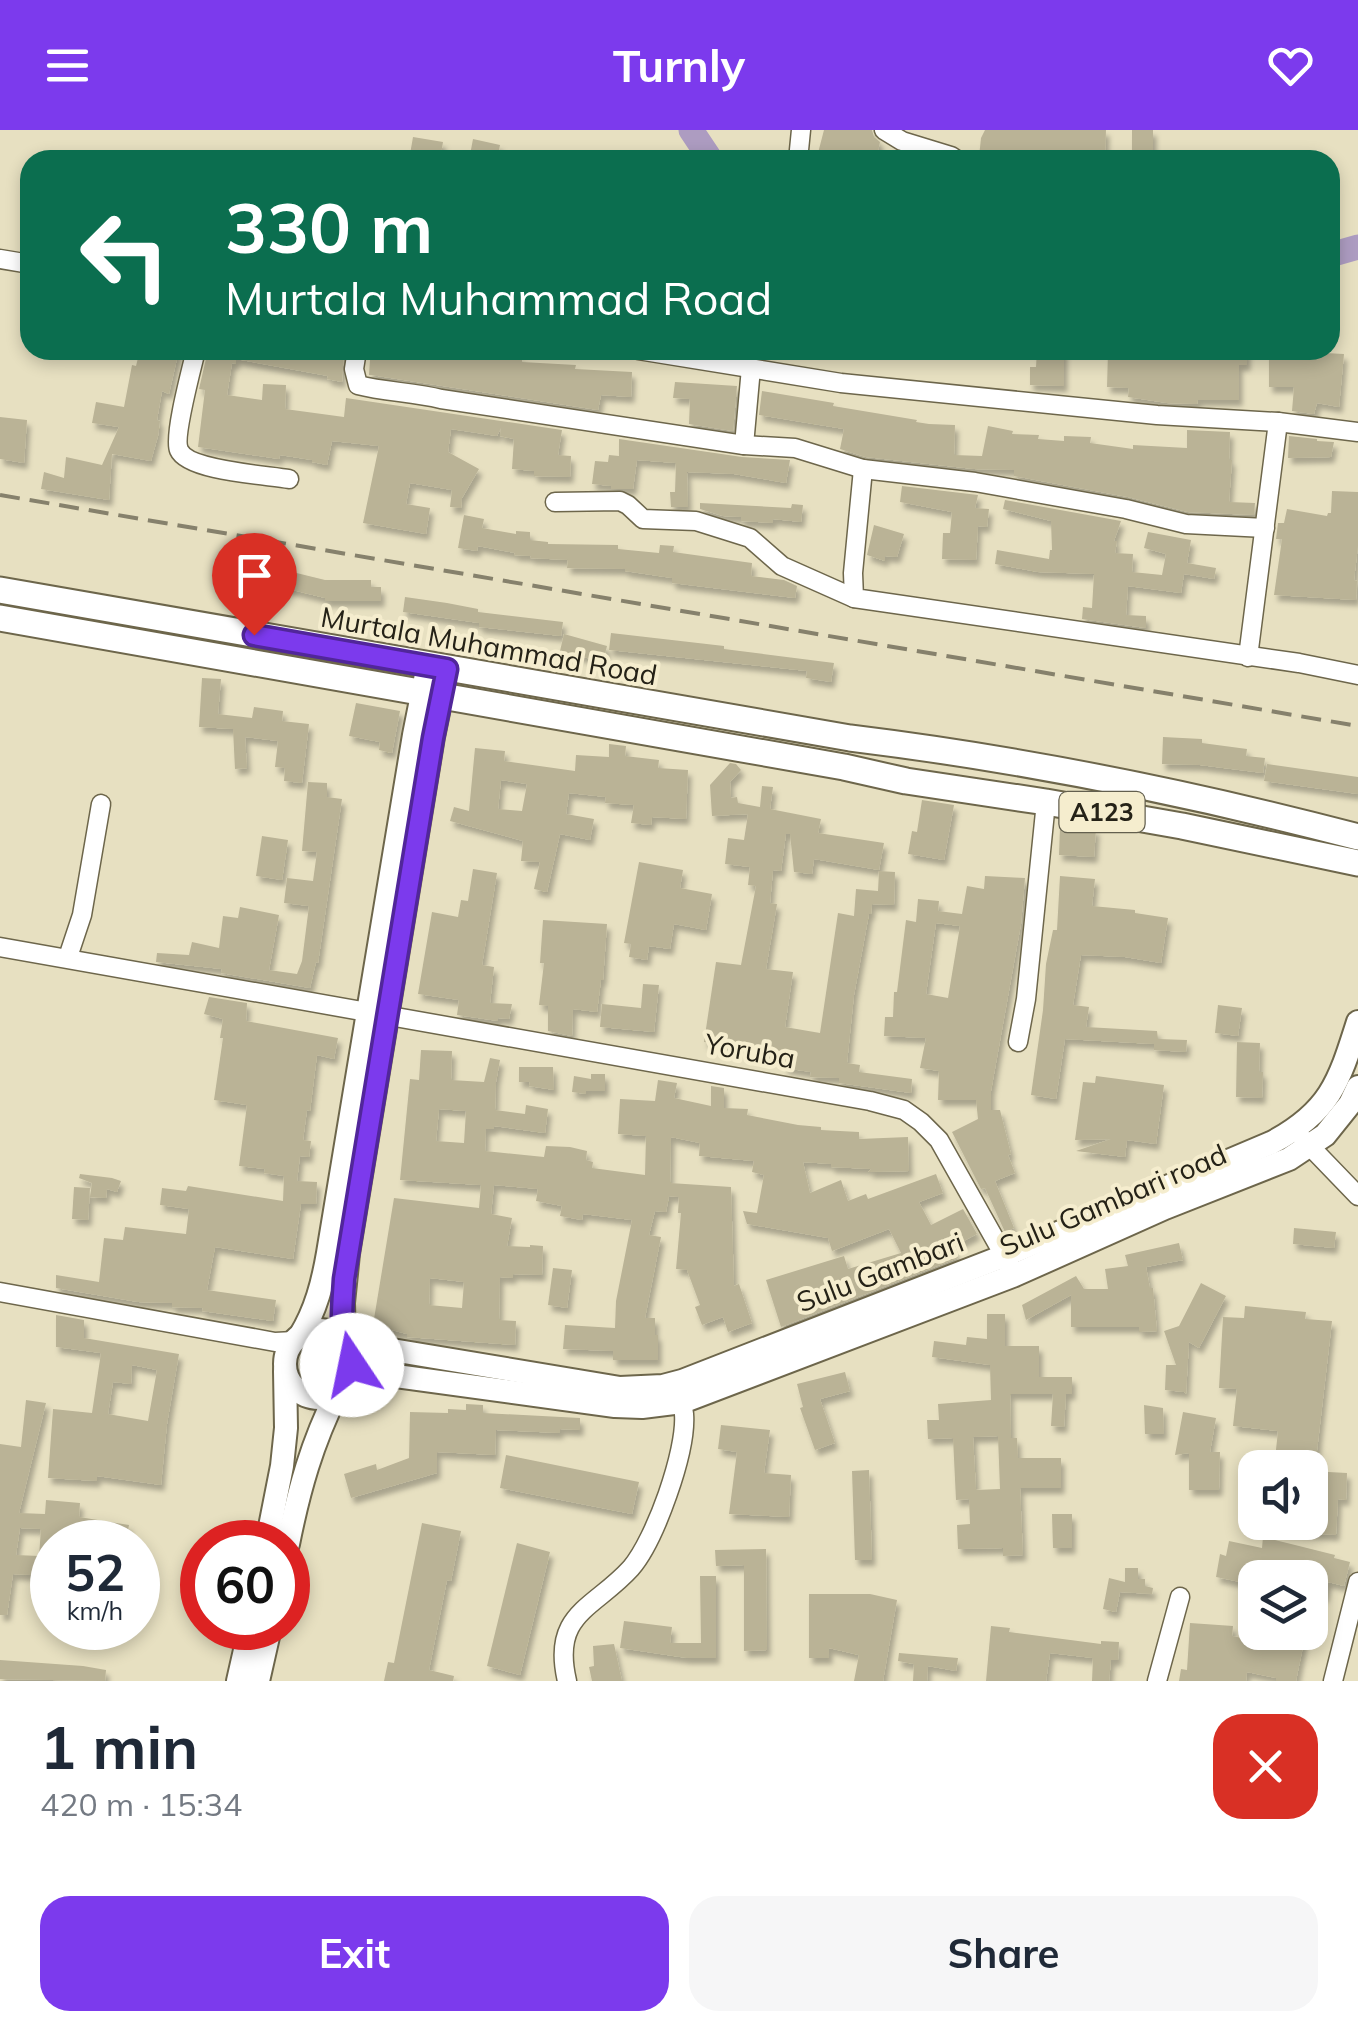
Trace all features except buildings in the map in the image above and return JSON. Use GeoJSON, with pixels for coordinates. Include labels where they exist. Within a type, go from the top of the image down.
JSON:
{"type":"FeatureCollection","features":[{"type":"Feature","properties":{"kind":"highway","name":"Murtala Muhammad Road"},"geometry":{"type":"LineString","coordinates":[[0,590],[1082,775],[1358,837]]}},
{"type":"Feature","properties":{"kind":"highway","name":"Murtala Muhammad Road"},"geometry":{"type":"LineString","coordinates":[[0,618],[906,781],[1182,826],[1358,861]]}},
{"type":"Feature","properties":{"kind":"highway","name":"Murtala Muhammad Road"},"geometry":{"type":"LineString","coordinates":[[850,738],[878,750],[986,777],[1216,824],[1358,861]]}},
{"type":"Feature","properties":{"kind":"highway","name":"Murtala Muhammad Road"},"geometry":{"type":"LineString","coordinates":[[844,767],[902,767],[986,777],[1218,816],[1358,850]]}},
{"type":"Feature","properties":{"kind":"main road"},"geometry":{"type":"LineString","coordinates":[[271,1520],[284,1447],[285,1367],[289,1348],[310,1320],[324,1278],[377,1012],[437,667]]}},
{"type":"Feature","properties":{"kind":"main road"},"geometry":{"type":"LineString","coordinates":[[344,1342],[344,1279],[377,1012]]}},
{"type":"Feature","properties":{"kind":"main road"},"geometry":{"type":"LineString","coordinates":[[1303,1138],[1311,1118],[1336,1084],[1358,1022]]}},
{"type":"Feature","properties":{"kind":"main road","name":"Sulu Gambari road"},"geometry":{"type":"LineString","coordinates":[[340,1390],[374,1377],[396,1376],[615,1406],[659,1406],[678,1393],[1289,1159],[1303,1138],[1337,1122],[1358,1087]]}},
{"type":"Feature","properties":{"kind":"main road"},"geometry":{"type":"LineString","coordinates":[[293,1520],[314,1442],[352,1373],[352,1357],[344,1342],[331,1332],[307,1332],[297,1338]]}},
{"type":"Feature","properties":{"kind":"main road"},"geometry":{"type":"LineString","coordinates":[[344,1342],[620,1388],[678,1393]]}},
{"type":"Feature","properties":{"kind":"main road"},"geometry":{"type":"LineString","coordinates":[[285,1367],[292,1386],[306,1396],[322,1398],[340,1390]]}},
{"type":"Feature","properties":{"kind":"main road"},"geometry":{"type":"LineString","coordinates":[[238,1681],[245,1650]]}},
{"type":"Feature","properties":{"kind":"main road"},"geometry":{"type":"LineString","coordinates":[[258,1681],[265,1650]]}},
{"type":"Feature","properties":{"kind":"street"},"geometry":{"type":"LineString","coordinates":[[884,130],[902,141],[931,150]]}},
{"type":"Feature","properties":{"kind":"street"},"geometry":{"type":"LineString","coordinates":[[194,360],[180,422],[179,451],[200,465],[290,479]]}},
{"type":"Feature","properties":{"kind":"street"},"geometry":{"type":"LineString","coordinates":[[355,360],[358,385],[744,445],[795,448],[863,469],[975,482],[1186,524],[1265,528]]}},
{"type":"Feature","properties":{"kind":"street"},"geometry":{"type":"LineString","coordinates":[[701,360],[841,383],[1358,432]]}},
{"type":"Feature","properties":{"kind":"street"},"geometry":{"type":"LineString","coordinates":[[744,445],[751,368]]}},
{"type":"Feature","properties":{"kind":"street"},"geometry":{"type":"LineString","coordinates":[[1248,657],[1278,422]]}},
{"type":"Feature","properties":{"kind":"street"},"geometry":{"type":"LineString","coordinates":[[854,598],[863,469]]}},
{"type":"Feature","properties":{"kind":"street"},"geometry":{"type":"LineString","coordinates":[[554,502],[620,502],[644,519],[696,521],[750,538],[782,566],[854,598],[1299,662],[1358,675]]}},
{"type":"Feature","properties":{"kind":"street"},"geometry":{"type":"LineString","coordinates":[[1018,1042],[1026,1000],[1046,802]]}},
{"type":"Feature","properties":{"kind":"street"},"geometry":{"type":"LineString","coordinates":[[68,957],[82,915],[101,804]]}},
{"type":"Feature","properties":{"kind":"street","name":"Yoruba"},"geometry":{"type":"LineString","coordinates":[[0,947],[904,1110],[939,1140],[1010,1265]]}},
{"type":"Feature","properties":{"kind":"street"},"geometry":{"type":"LineString","coordinates":[[1303,1138],[1358,1196]]}},
{"type":"Feature","properties":{"kind":"street"},"geometry":{"type":"LineString","coordinates":[[0,1292],[264,1340],[287,1342],[297,1338]]}},
{"type":"Feature","properties":{"kind":"street"},"geometry":{"type":"LineString","coordinates":[[264,1340],[276,1347],[285,1367]]}},
{"type":"Feature","properties":{"kind":"street"},"geometry":{"type":"LineString","coordinates":[[568,1681],[563,1663],[567,1630],[590,1602],[632,1567],[665,1502],[683,1431],[678,1393]]}},
{"type":"Feature","properties":{"kind":"street"},"geometry":{"type":"LineString","coordinates":[[1333,1681],[1358,1582]]}},
{"type":"Feature","properties":{"kind":"street"},"geometry":{"type":"LineString","coordinates":[[1157,1681],[1180,1597]]}},
{"type":"Feature","properties":{"kind":"waterway"},"geometry":{"type":"LineString","coordinates":[[691,130],[704,150]]}},
{"type":"Feature","properties":{"kind":"waterway"},"geometry":{"type":"LineString","coordinates":[[1340,252],[1358,247]]}},
{"type":"Feature","properties":{"kind":"railway"},"geometry":{"type":"LineString","coordinates":[[0,495],[1358,726]]}},
{"type":"Feature","properties":{"kind":"route"},"geometry":{"type":"LineString","coordinates":[[254,635],[447,669],[344,1279],[344,1342],[352,1365]]}}]}
